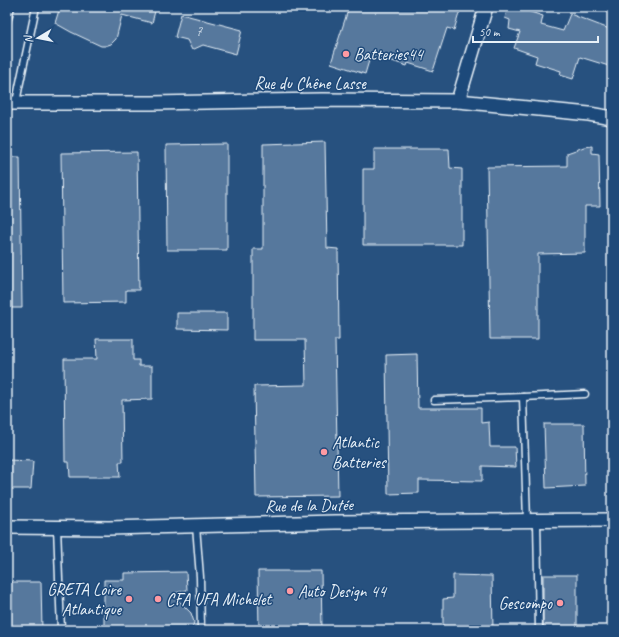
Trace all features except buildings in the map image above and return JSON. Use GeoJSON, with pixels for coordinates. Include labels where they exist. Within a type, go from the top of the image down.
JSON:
{"type":"FeatureCollection","features":[{"type":"Feature","properties":{"kind":"street"},"geometry":{"type":"LineString","coordinates":[[458,101],[486,7]]}},
{"type":"Feature","properties":{"kind":"street","name":"Rue du Chêne Lasse"},"geometry":{"type":"LineString","coordinates":[[12,103],[152,103],[322,100],[458,101],[590,114],[612,118]]}},
{"type":"Feature","properties":{"kind":"street","name":"Rue de la Dutée"},"geometry":{"type":"LineString","coordinates":[[7,527],[109,528],[335,522],[612,520]]}},
{"type":"Feature","properties":{"kind":"lane"},"geometry":{"type":"LineString","coordinates":[[7,22],[11,7]]}},
{"type":"Feature","properties":{"kind":"lane"},"geometry":{"type":"LineString","coordinates":[[12,103],[19,87],[36,7]]}},
{"type":"Feature","properties":{"kind":"lane"},"geometry":{"type":"LineString","coordinates":[[434,400],[585,394]]}},
{"type":"Feature","properties":{"kind":"lane"},"geometry":{"type":"LineString","coordinates":[[523,397],[539,630]]}},
{"type":"Feature","properties":{"kind":"lane"},"geometry":{"type":"LineString","coordinates":[[196,526],[200,577],[201,630]]}},
{"type":"Feature","properties":{"kind":"lane"},"geometry":{"type":"LineString","coordinates":[[57,528],[61,630]]}},
{"type":"Feature","properties":{"kind":"place","name":"Batteries44"},"geometry":{"type":"Point","coordinates":[346,54]}},
{"type":"Feature","properties":{"kind":"place","name":"Atlantic Batteries"},"geometry":{"type":"Point","coordinates":[324,452]}},
{"type":"Feature","properties":{"kind":"place","name":"Auto Design 44"},"geometry":{"type":"Point","coordinates":[290,591]}},
{"type":"Feature","properties":{"kind":"place","name":"GRETA Loire Atlantique"},"geometry":{"type":"Point","coordinates":[129,599]}},
{"type":"Feature","properties":{"kind":"place","name":"CFA UFA Michelet"},"geometry":{"type":"Point","coordinates":[158,599]}},
{"type":"Feature","properties":{"kind":"place","name":"Gescompo"},"geometry":{"type":"Point","coordinates":[560,603]}}]}
